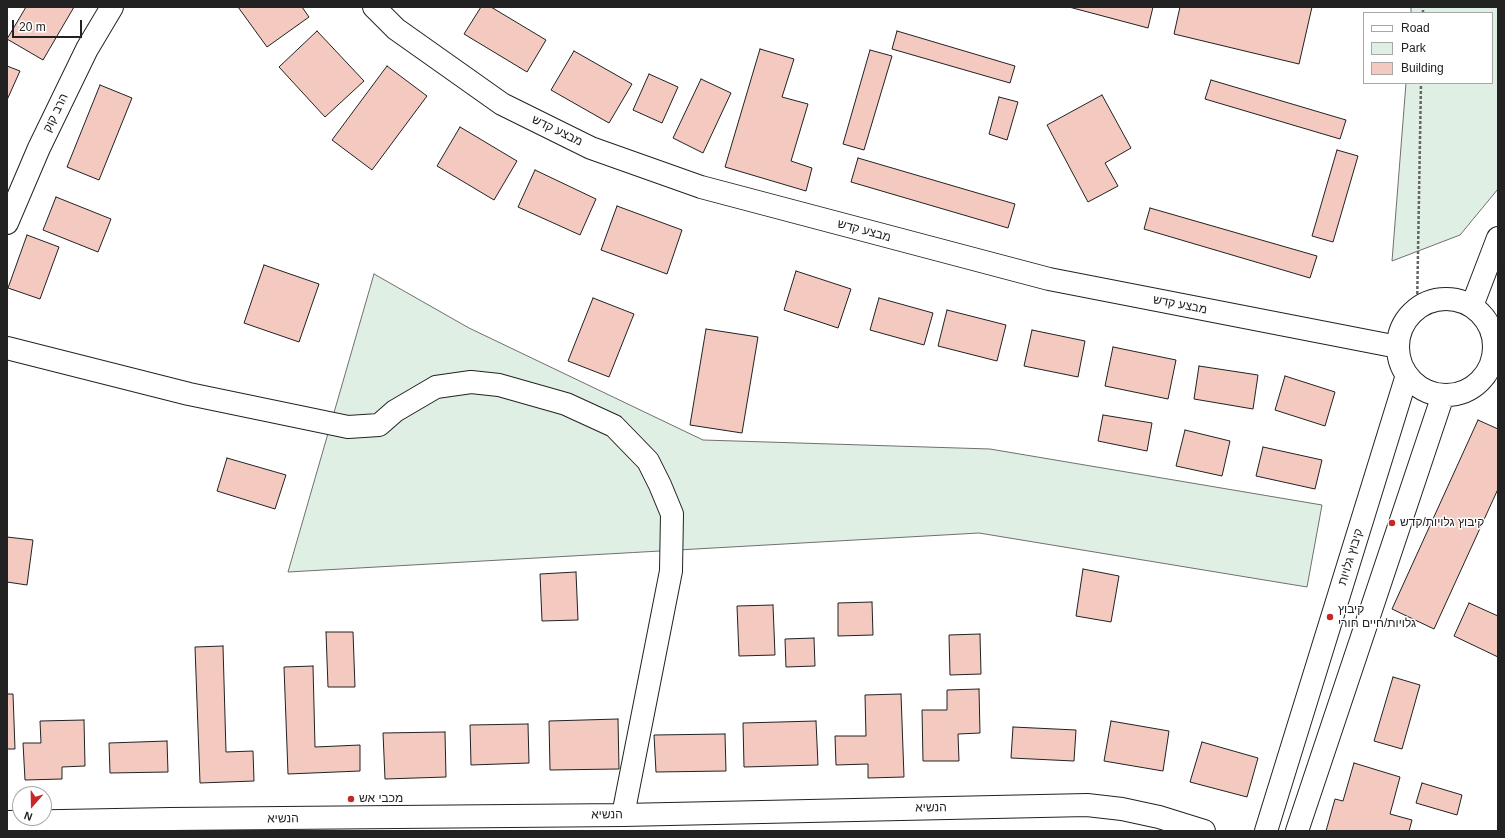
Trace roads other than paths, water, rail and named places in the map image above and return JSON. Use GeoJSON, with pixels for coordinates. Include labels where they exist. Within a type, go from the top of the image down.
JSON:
{"type":"FeatureCollection","features":[{"type":"Feature","properties":{"kind":"street","name":"הרב קוק"},"geometry":{"type":"LineString","coordinates":[[7,223],[46,134],[87,49],[112,7]]}},
{"type":"Feature","properties":{"kind":"street","name":"מבצע קדש"},"geometry":{"type":"LineString","coordinates":[[374,7],[396,29],[502,104],[591,148],[701,187],[1049,279],[1398,346]]}},
{"type":"Feature","properties":{"kind":"street"},"geometry":{"type":"LineString","coordinates":[[1472,306],[1498,238]]}},
{"type":"Feature","properties":{"kind":"street"},"geometry":{"type":"LineString","coordinates":[[1444,298],[1459,300],[1472,306],[1483,315],[1491,328],[1495,341],[1494,371],[1470,389],[1457,394],[1443,395],[1429,392],[1417,385],[1407,375],[1400,361],[1398,346],[1400,332],[1407,319],[1417,308],[1444,298]]}},
{"type":"Feature","properties":{"kind":"street"},"geometry":{"type":"LineString","coordinates":[[7,348],[189,394],[348,427],[380,424],[395,412],[436,388],[470,382],[499,385],[566,404],[614,426],[648,461],[672,514],[671,571],[623,815]]}},
{"type":"Feature","properties":{"kind":"street","name":"קיבוץ גלויות"},"geometry":{"type":"LineString","coordinates":[[1266,831],[1407,375]]}},
{"type":"Feature","properties":{"kind":"street"},"geometry":{"type":"LineString","coordinates":[[1297,831],[1443,395]]}},
{"type":"Feature","properties":{"kind":"street","name":"הנשיא"},"geometry":{"type":"LineString","coordinates":[[7,822],[263,825],[623,815],[1087,805],[1122,809],[1159,817],[1204,831]]}},
{"type":"Feature","properties":{"kind":"place","name":"קיבוץ גלויות/קדש"},"geometry":{"type":"Point","coordinates":[1392,523]}},
{"type":"Feature","properties":{"kind":"place","name":"קיבוץ גלויות/חיים חורי"},"geometry":{"type":"Point","coordinates":[1330,617]}},
{"type":"Feature","properties":{"kind":"place","name":"מכבי אש"},"geometry":{"type":"Point","coordinates":[351,799]}}]}
